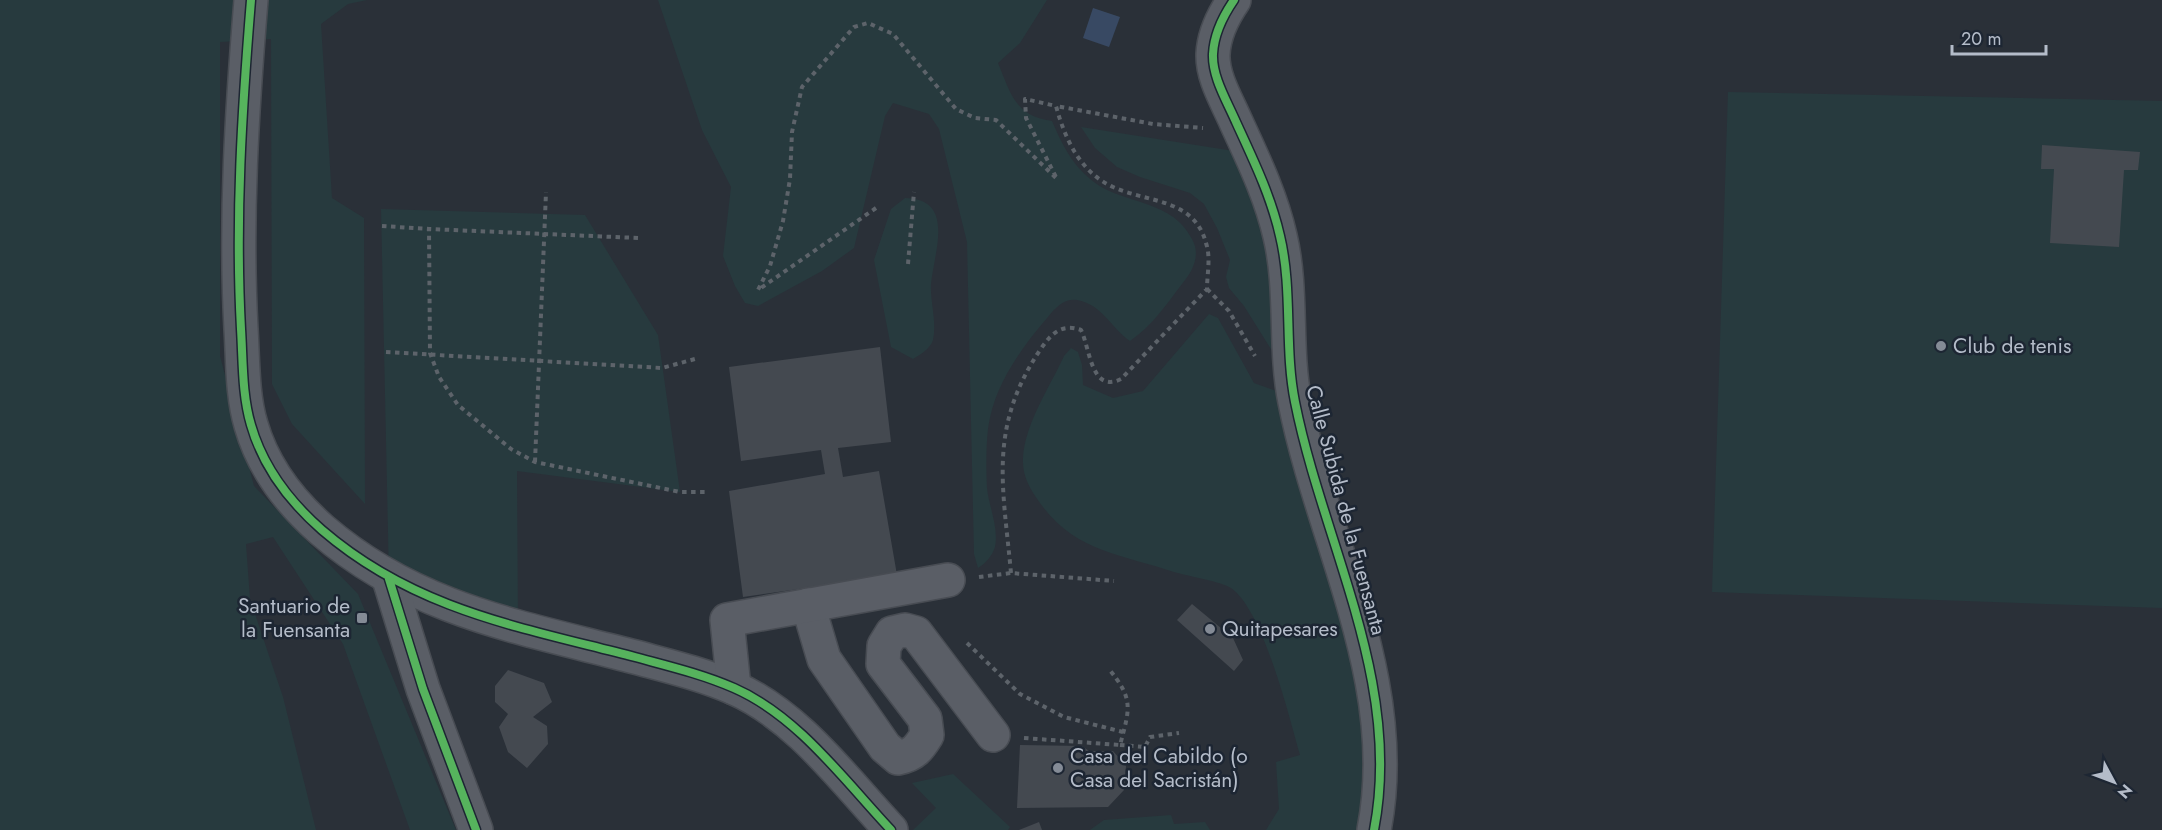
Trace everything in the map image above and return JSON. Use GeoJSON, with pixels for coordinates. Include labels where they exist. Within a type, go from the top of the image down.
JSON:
{"type":"FeatureCollection","features":[{"type":"Feature","properties":{"kind":"street"},"geometry":{"type":"LineString","coordinates":[[251,0],[240,141],[238,263],[245,396],[250,423],[260,451],[293,500],[339,544],[389,579],[438,602],[478,616],[693,673],[734,688],[770,709],[792,727],[891,830]]}},
{"type":"Feature","properties":{"kind":"street","name":"Calle Subida de la Fuensanta"},"geometry":{"type":"LineString","coordinates":[[1234,0],[1223,16],[1215,38],[1213,56],[1218,83],[1263,183],[1280,235],[1285,260],[1291,371],[1304,438],[1356,614],[1380,738],[1381,773],[1374,830]]}},
{"type":"Feature","properties":{"kind":"street"},"geometry":{"type":"LineString","coordinates":[[389,579],[423,689],[476,830]]}},
{"type":"Feature","properties":{"kind":"street"},"geometry":{"type":"LineString","coordinates":[[734,688],[727,620],[948,580]]}},
{"type":"Feature","properties":{"kind":"street"},"geometry":{"type":"LineString","coordinates":[[808,605],[824,659],[885,747],[898,758],[909,756],[918,749],[927,735],[925,719],[882,664],[884,646],[892,633],[905,630],[916,633],[993,735]]}},
{"type":"Feature","properties":{"kind":"path"},"geometry":{"type":"LineString","coordinates":[[876,208],[758,290],[770,266],[783,221],[790,179],[792,132],[802,87],[820,63],[854,27],[868,23],[893,34],[957,109],[975,118],[996,120],[1057,179],[1024,112],[1025,99],[1153,124],[1196,128],[1223,126],[1239,128]]}},
{"type":"Feature","properties":{"kind":"path"},"geometry":{"type":"LineString","coordinates":[[1056,106],[1063,131],[1075,155],[1089,170],[1112,187],[1172,204],[1198,225],[1209,257],[1207,290],[1121,379],[1113,383],[1103,381],[1094,373],[1087,343],[1081,330],[1071,327],[1060,329],[1051,336],[1025,373],[1016,392],[1007,423],[1001,461],[1011,573],[1114,581]]}},
{"type":"Feature","properties":{"kind":"path"},"geometry":{"type":"LineString","coordinates":[[535,462],[546,192]]}},
{"type":"Feature","properties":{"kind":"path"},"geometry":{"type":"LineString","coordinates":[[908,264],[914,192]]}},
{"type":"Feature","properties":{"kind":"path"},"geometry":{"type":"LineString","coordinates":[[382,226],[638,238]]}},
{"type":"Feature","properties":{"kind":"path"},"geometry":{"type":"LineString","coordinates":[[429,229],[430,353],[439,377],[458,405],[511,449],[535,462],[680,492],[707,492]]}},
{"type":"Feature","properties":{"kind":"path"},"geometry":{"type":"LineString","coordinates":[[1207,290],[1229,311],[1261,366],[1275,371],[1291,371]]}},
{"type":"Feature","properties":{"kind":"path"},"geometry":{"type":"LineString","coordinates":[[386,352],[539,359],[662,368],[695,359]]}},
{"type":"Feature","properties":{"kind":"path"},"geometry":{"type":"LineString","coordinates":[[960,636],[1020,694],[1064,717],[1123,732]]}},
{"type":"Feature","properties":{"kind":"path"},"geometry":{"type":"LineString","coordinates":[[1108,668],[1125,688],[1129,711],[1120,745]]}},
{"type":"Feature","properties":{"kind":"path"},"geometry":{"type":"LineString","coordinates":[[993,735],[1145,747],[1150,737],[1179,733]]}},
{"type":"Feature","properties":{"kind":"green space"},"geometry":{"type":"Polygon","coordinates":[[[0,0],[367,0],[348,4],[321,24],[332,198],[364,218],[365,504],[292,424],[272,384],[271,39],[220,42],[220,356],[254,486],[358,594],[456,830],[410,830],[343,644],[273,537],[246,544],[250,599],[283,697],[316,830],[0,830],[0,0]]]}},
{"type":"Feature","properties":{"kind":"green space"},"geometry":{"type":"Polygon","coordinates":[[[658,0],[1047,0],[1020,43],[998,63],[1011,94],[1022,109],[1052,121],[1072,159],[1089,178],[1101,187],[1171,216],[1183,225],[1192,239],[1196,257],[1189,274],[1158,315],[1130,341],[1093,306],[1086,302],[1071,300],[1061,304],[1053,311],[1015,360],[995,400],[988,429],[987,488],[996,540],[990,556],[978,568],[974,554],[967,242],[939,129],[929,114],[893,103],[885,116],[854,248],[822,271],[758,306],[745,303],[735,286],[723,256],[731,187],[702,130],[658,0]]]}},
{"type":"Feature","properties":{"kind":"green space","name":"Club de tenis"},"geometry":{"type":"Polygon","coordinates":[[[1728,92],[2162,101],[2162,608],[1712,592],[1728,92]]]}},
{"type":"Feature","properties":{"kind":"green space"},"geometry":{"type":"Polygon","coordinates":[[[1081,127],[1234,151],[1270,231],[1274,354],[1244,306],[1229,288],[1226,277],[1230,260],[1204,204],[1190,193],[1117,167],[1095,148],[1081,127]]]}},
{"type":"Feature","properties":{"kind":"green space"},"geometry":{"type":"Polygon","coordinates":[[[905,198],[921,201],[931,207],[938,229],[931,284],[933,340],[927,349],[913,359],[891,347],[874,260],[891,209],[905,198]]]}},
{"type":"Feature","properties":{"kind":"green space"},"geometry":{"type":"Polygon","coordinates":[[[381,209],[585,215],[658,335],[680,492],[517,471],[518,626],[389,579],[381,209]]]}},
{"type":"Feature","properties":{"kind":"green space"},"geometry":{"type":"Polygon","coordinates":[[[1209,314],[1218,318],[1254,383],[1276,391],[1371,719],[1361,830],[1266,830],[1279,809],[1276,762],[1300,755],[1282,691],[1264,640],[1243,600],[1227,586],[1118,555],[1084,542],[1054,519],[1036,498],[1025,476],[1023,458],[1028,432],[1064,356],[1071,348],[1078,352],[1082,365],[1083,385],[1113,398],[1143,391],[1209,314]]]}},
{"type":"Feature","properties":{"kind":"green space"},"geometry":{"type":"Polygon","coordinates":[[[953,774],[1010,827],[1008,830],[913,830],[936,808],[912,783],[953,774]]]}},
{"type":"Feature","properties":{"kind":"green space"},"geometry":{"type":"Polygon","coordinates":[[[1171,815],[1174,824],[1205,822],[1210,830],[1090,830],[1104,820],[1171,815]]]}},
{"type":"Feature","properties":{"kind":"water"},"geometry":{"type":"Polygon","coordinates":[[[1093,8],[1120,17],[1109,47],[1083,38],[1093,8]]]}},
{"type":"Feature","properties":{"kind":"building"},"geometry":{"type":"Polygon","coordinates":[[[2042,145],[2140,152],[2138,170],[2124,170],[2119,247],[2050,243],[2054,169],[2041,169],[2042,145]]]}},
{"type":"Feature","properties":{"kind":"building"},"geometry":{"type":"Polygon","coordinates":[[[880,347],[891,442],[838,448],[843,477],[879,471],[897,575],[743,597],[729,491],[825,474],[821,450],[741,461],[729,367],[880,347]]]}},
{"type":"Feature","properties":{"kind":"building"},"geometry":{"type":"Polygon","coordinates":[[[1192,604],[1233,638],[1243,660],[1234,671],[1177,620],[1192,604]]]}},
{"type":"Feature","properties":{"kind":"building"},"geometry":{"type":"Polygon","coordinates":[[[508,670],[544,683],[552,702],[533,717],[547,726],[548,744],[527,768],[508,752],[499,727],[508,714],[495,702],[495,686],[508,670]]]}},
{"type":"Feature","properties":{"kind":"building"},"geometry":{"type":"Polygon","coordinates":[[[1020,745],[1082,746],[1089,751],[1113,751],[1126,766],[1124,790],[1108,807],[1017,808],[1020,745]]]}},
{"type":"Feature","properties":{"kind":"building"},"geometry":{"type":"Polygon","coordinates":[[[1039,822],[1042,830],[1019,830],[1039,822]]]}},
{"type":"Feature","properties":{"kind":"cycle path"},"geometry":{"type":"LineString","coordinates":[[251,0],[239,205],[239,288],[243,378],[248,414],[256,440],[270,469],[289,496],[322,530],[357,557],[394,579],[432,597],[510,625],[697,674],[734,688],[757,700],[779,715],[819,751],[891,830]]}},
{"type":"Feature","properties":{"kind":"cycle path"},"geometry":{"type":"LineString","coordinates":[[1234,0],[1217,32],[1213,63],[1221,89],[1267,192],[1280,236],[1286,277],[1290,361],[1295,402],[1308,455],[1356,613],[1369,667],[1378,721],[1380,775],[1374,830]]}},
{"type":"Feature","properties":{"kind":"cycle path"},"geometry":{"type":"LineString","coordinates":[[389,579],[423,689],[476,830]]}},
{"type":"Feature","properties":{"kind":"place","name":"Club de tenis"},"geometry":{"type":"Point","coordinates":[1941,346]}},
{"type":"Feature","properties":{"kind":"place","name":"Santuario de la Fuensanta"},"geometry":{"type":"Point","coordinates":[362,618]}},
{"type":"Feature","properties":{"kind":"place","name":"Quitapesares"},"geometry":{"type":"Point","coordinates":[1210,629]}},
{"type":"Feature","properties":{"kind":"place","name":"Casa del Cabildo (o Casa del Sacristán)"},"geometry":{"type":"Point","coordinates":[1058,768]}}]}
